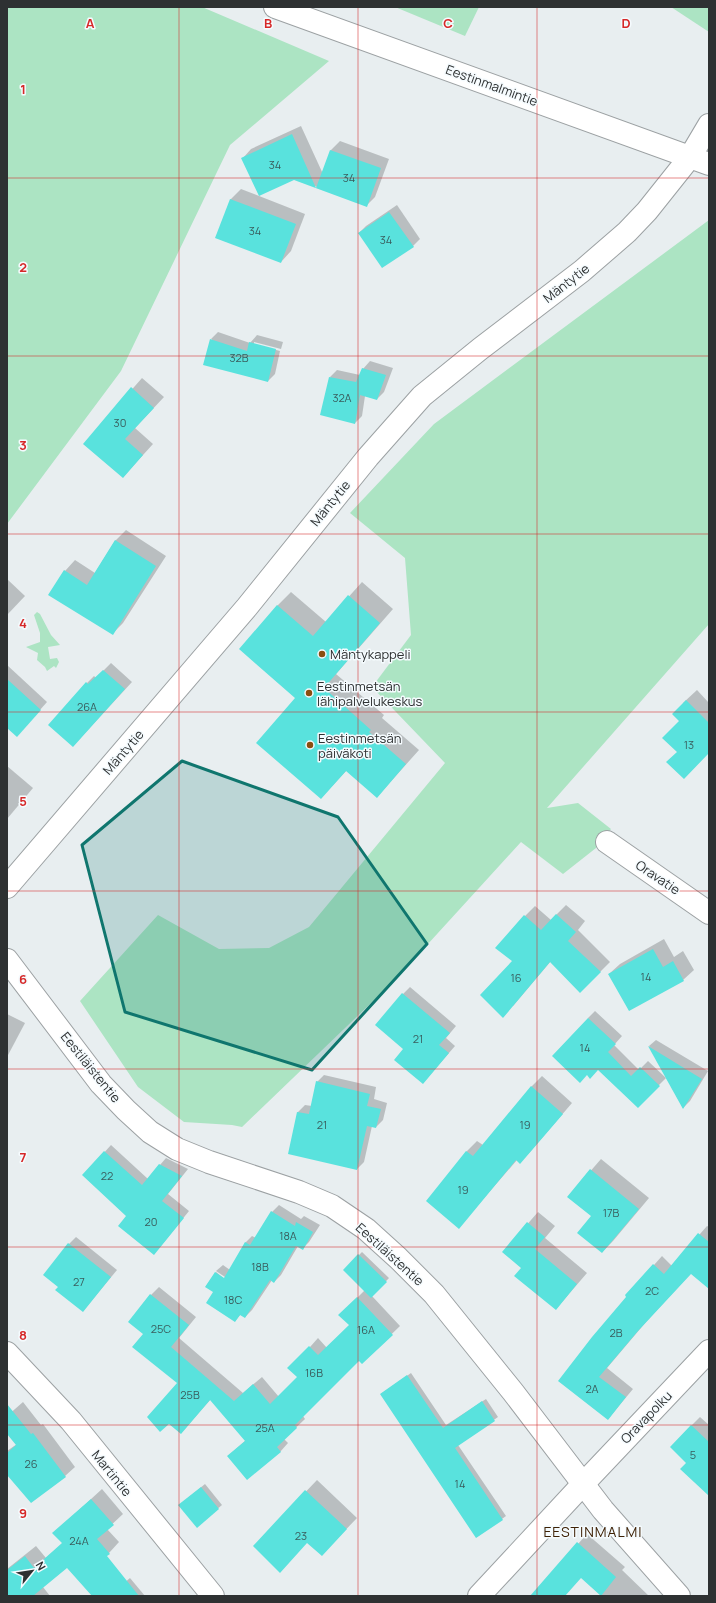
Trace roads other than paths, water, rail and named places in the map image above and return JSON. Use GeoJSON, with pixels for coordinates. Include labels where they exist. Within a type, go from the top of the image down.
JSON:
{"type":"FeatureCollection","features":[{"type":"Feature","properties":{"kind":"street","name":"Eestinmalmintie"},"geometry":{"type":"LineString","coordinates":[[275,7],[700,160]]}},
{"type":"Feature","properties":{"kind":"street"},"geometry":{"type":"LineString","coordinates":[[700,160],[709,125]]}},
{"type":"Feature","properties":{"kind":"street","name":"Mäntytie"},"geometry":{"type":"LineString","coordinates":[[7,887],[247,607],[368,457],[422,396],[606,251],[700,160]]}},
{"type":"Feature","properties":{"kind":"street","name":"Oravatie"},"geometry":{"type":"LineString","coordinates":[[607,842],[709,913]]}},
{"type":"Feature","properties":{"kind":"street","name":"Eestiläistentie"},"geometry":{"type":"LineString","coordinates":[[7,960],[102,1084],[126,1110],[150,1132],[177,1149],[209,1162],[298,1192],[332,1206],[371,1234],[434,1294],[513,1392],[602,1510],[679,1596]]}},
{"type":"Feature","properties":{"kind":"street","name":"Oravapolku"},"geometry":{"type":"LineString","coordinates":[[479,1596],[709,1351]]}},
{"type":"Feature","properties":{"kind":"street","name":"Martintie"},"geometry":{"type":"LineString","coordinates":[[7,1353],[71,1421],[213,1596]]}},
{"type":"Feature","properties":{"kind":"place","name":"Mäntykappeli"},"geometry":{"type":"Point","coordinates":[322,654]}},
{"type":"Feature","properties":{"kind":"place","name":"Eestinmetsän lähipalvelukeskus"},"geometry":{"type":"Point","coordinates":[309,693]}},
{"type":"Feature","properties":{"kind":"place","name":"Eestinmetsän päiväkoti"},"geometry":{"type":"Point","coordinates":[310,745]}},
{"type":"Feature","properties":{"kind":"district","name":"EESTINMALMI"},"geometry":{"type":"Point","coordinates":[593,1532]}}]}
